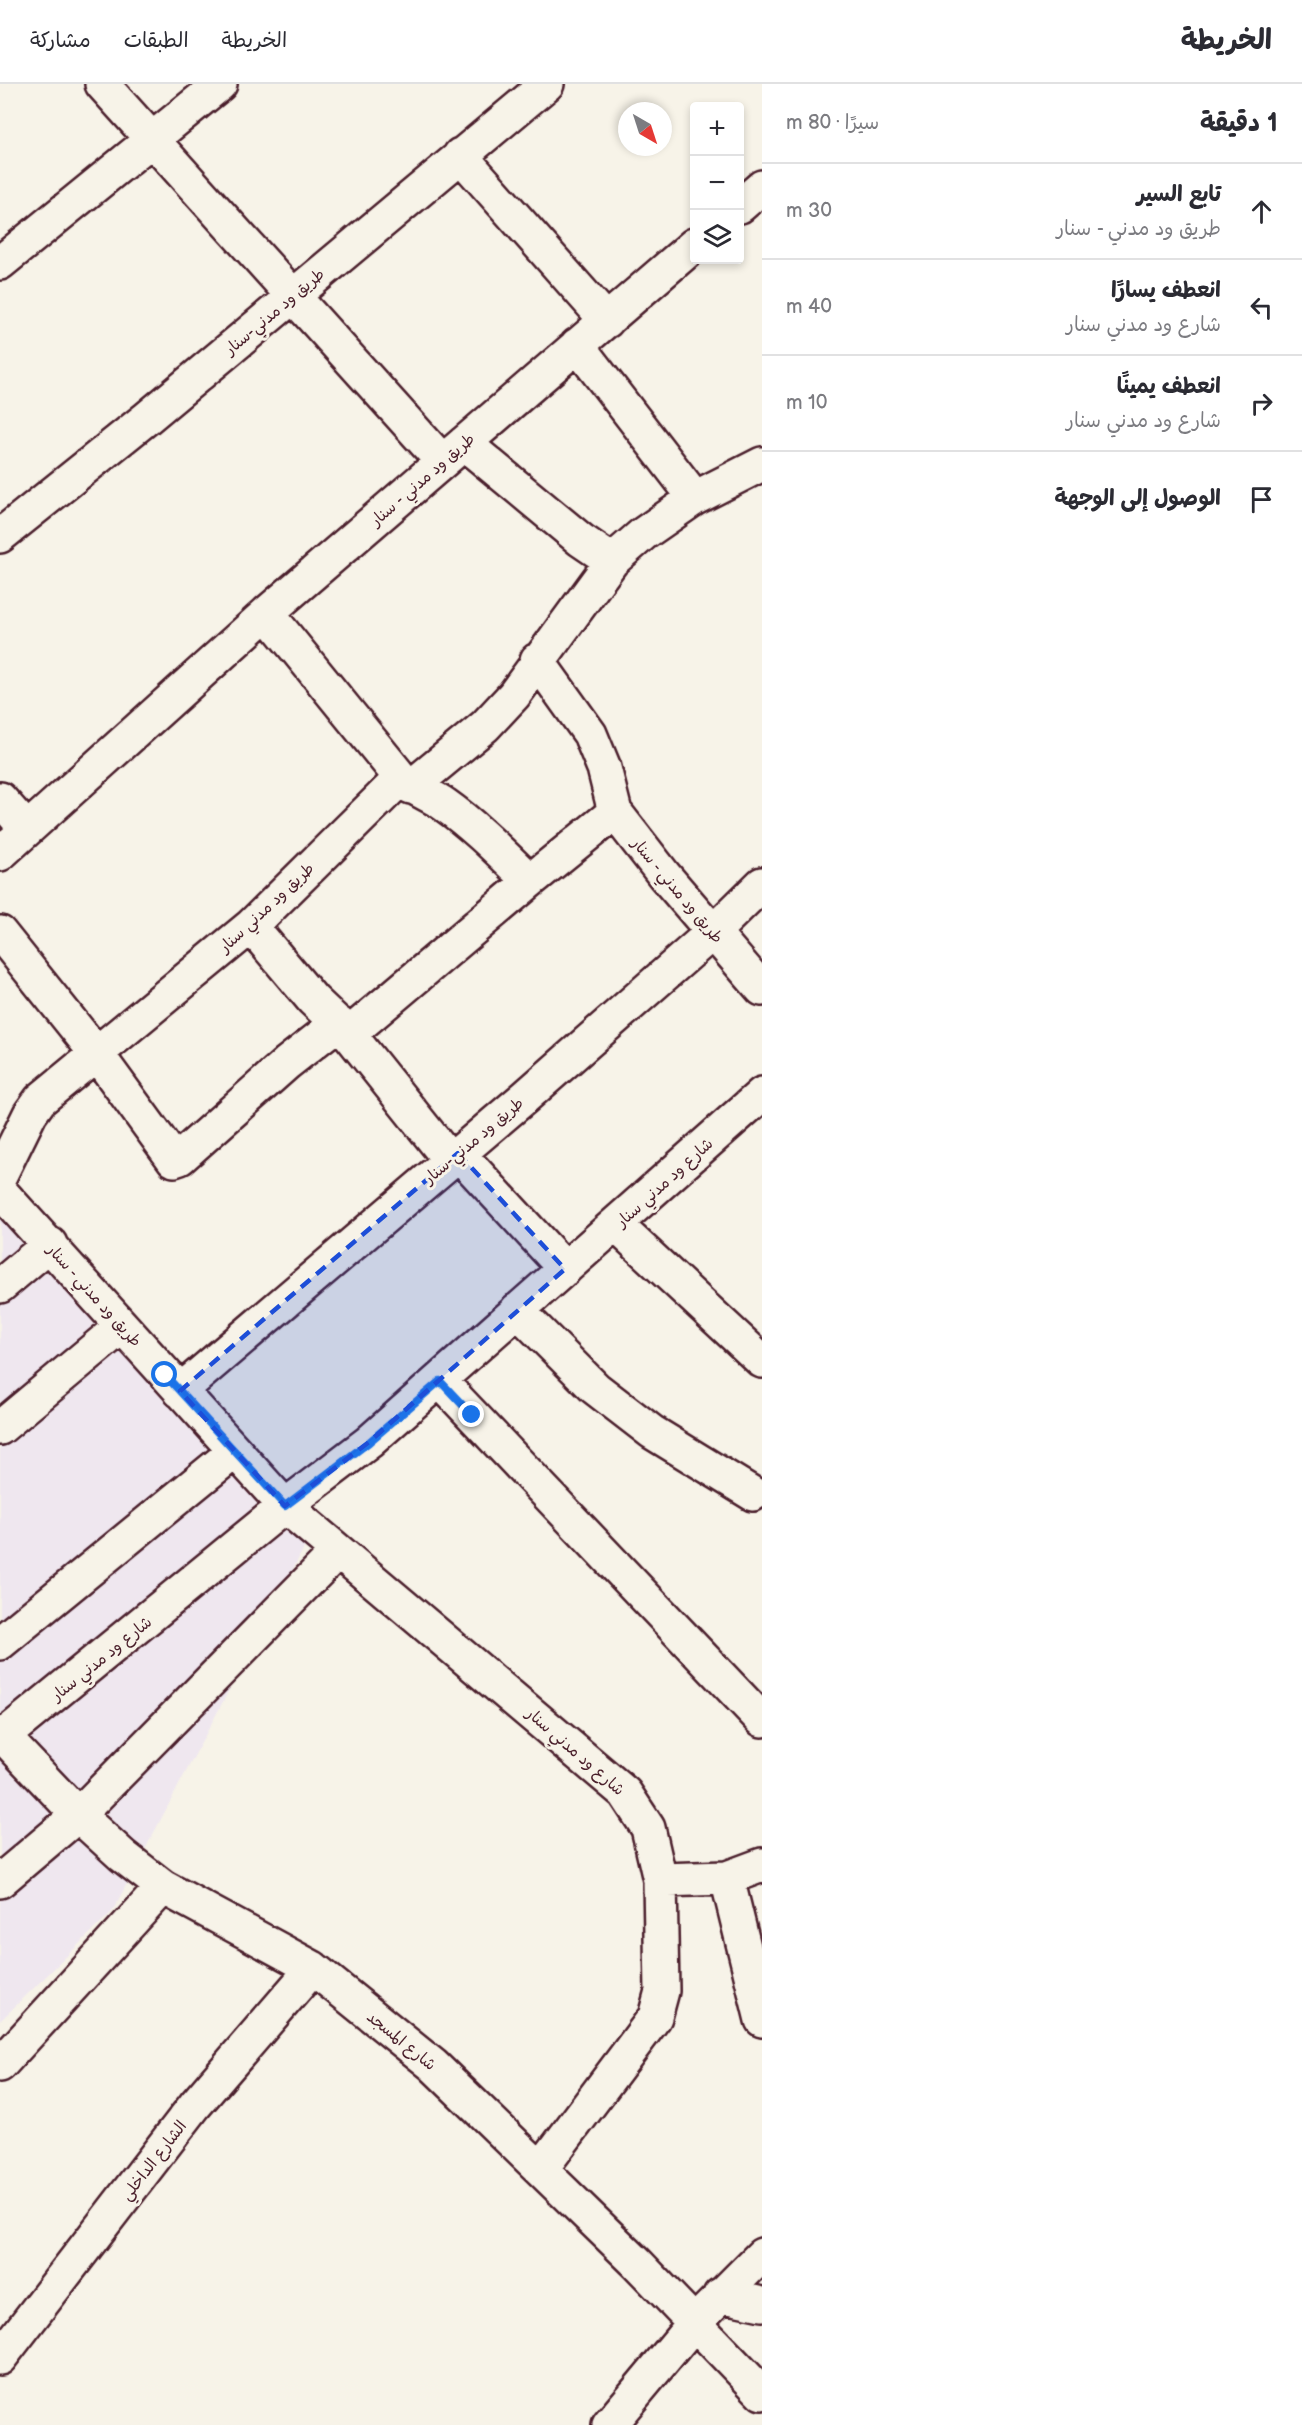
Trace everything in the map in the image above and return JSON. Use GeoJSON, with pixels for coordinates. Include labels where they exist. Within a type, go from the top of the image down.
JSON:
{"type":"FeatureCollection","features":[{"type":"Feature","properties":{"kind":"street"},"geometry":{"type":"LineString","coordinates":[[102,84],[151,141],[293,294],[453,452],[612,561]]}},
{"type":"Feature","properties":{"kind":"street"},"geometry":{"type":"LineString","coordinates":[[0,263],[220,84]]}},
{"type":"Feature","properties":{"kind":"street","name":"طريق ود مدني-سنار"},"geometry":{"type":"LineString","coordinates":[[0,536],[147,418],[546,84]]}},
{"type":"Feature","properties":{"kind":"street"},"geometry":{"type":"LineString","coordinates":[[460,155],[607,321]]}},
{"type":"Feature","properties":{"kind":"street"},"geometry":{"type":"LineString","coordinates":[[744,203],[762,187]]}},
{"type":"Feature","properties":{"kind":"street","name":"طريق ود مدني - سنار"},"geometry":{"type":"LineString","coordinates":[[0,854],[26,828],[267,613],[690,248]]}},
{"type":"Feature","properties":{"kind":"street"},"geometry":{"type":"LineString","coordinates":[[577,345],[695,498]]}},
{"type":"Feature","properties":{"kind":"street"},"geometry":{"type":"LineString","coordinates":[[406,782],[485,726],[514,695],[537,660],[612,561],[643,534],[695,498],[762,464]]}},
{"type":"Feature","properties":{"kind":"street"},"geometry":{"type":"LineString","coordinates":[[267,613],[406,782],[445,804],[491,843],[530,881]]}},
{"type":"Feature","properties":{"kind":"street","name":"طريق ود مدني - سنار"},"geometry":{"type":"LineString","coordinates":[[537,660],[590,734],[604,768],[615,812],[762,989]]}},
{"type":"Feature","properties":{"kind":"street","name":"طريق ود مدني سنار"},"geometry":{"type":"LineString","coordinates":[[96,1053],[251,926],[406,782]]}},
{"type":"Feature","properties":{"kind":"street"},"geometry":{"type":"LineString","coordinates":[[0,799],[26,828]]}},
{"type":"Feature","properties":{"kind":"street"},"geometry":{"type":"LineString","coordinates":[[0,933],[96,1053],[174,1160],[180,1158],[279,1071],[344,1028],[458,944],[530,881],[615,812]]}},
{"type":"Feature","properties":{"kind":"street","name":"طريق ود مدني-سنار"},"geometry":{"type":"LineString","coordinates":[[180,1391],[713,932],[762,884]]}},
{"type":"Feature","properties":{"kind":"street"},"geometry":{"type":"LineString","coordinates":[[251,926],[314,1000],[344,1028],[454,1156],[565,1269]]}},
{"type":"Feature","properties":{"kind":"street"},"geometry":{"type":"LineString","coordinates":[[0,1175],[30,1114],[40,1100],[96,1053]]}},
{"type":"Feature","properties":{"kind":"street","name":"شارع ود مدني سنار"},"geometry":{"type":"LineString","coordinates":[[1,1736],[285,1506],[369,1442],[762,1094]]}},
{"type":"Feature","properties":{"kind":"street","name":"طريق ود مدني - سنار"},"geometry":{"type":"LineString","coordinates":[[0,1191],[285,1506]]}},
{"type":"Feature","properties":{"kind":"street"},"geometry":{"type":"LineString","coordinates":[[616,1225],[743,1346],[762,1361]]}},
{"type":"Feature","properties":{"kind":"street"},"geometry":{"type":"LineString","coordinates":[[0,1287],[50,1244]]}},
{"type":"Feature","properties":{"kind":"street"},"geometry":{"type":"LineString","coordinates":[[517,1310],[595,1388],[652,1432],[753,1494]]}},
{"type":"Feature","properties":{"kind":"street"},"geometry":{"type":"LineString","coordinates":[[0,1428],[122,1326]]}},
{"type":"Feature","properties":{"kind":"street"},"geometry":{"type":"LineString","coordinates":[[440,1381],[762,1720]]}},
{"type":"Feature","properties":{"kind":"street"},"geometry":{"type":"LineString","coordinates":[[0,1643],[235,1450]]}},
{"type":"Feature","properties":{"kind":"street","name":"شارع ود مدني سنار"},"geometry":{"type":"LineString","coordinates":[[285,1506],[626,1793],[648,1828],[660,1880],[662,1991],[655,2017],[540,2169]]}},
{"type":"Feature","properties":{"kind":"street"},"geometry":{"type":"LineString","coordinates":[[0,1881],[78,1815],[337,1552]]}},
{"type":"Feature","properties":{"kind":"street","name":"شارع المسجد"},"geometry":{"type":"LineString","coordinates":[[1,1736],[78,1815],[123,1856],[163,1887],[313,1968],[433,2065],[695,2322],[762,2393]]}},
{"type":"Feature","properties":{"kind":"street"},"geometry":{"type":"LineString","coordinates":[[660,1880],[727,1878],[762,1865]]}},
{"type":"Feature","properties":{"kind":"street"},"geometry":{"type":"LineString","coordinates":[[727,1878],[762,2020]]}},
{"type":"Feature","properties":{"kind":"street"},"geometry":{"type":"LineString","coordinates":[[0,2065],[163,1887]]}},
{"type":"Feature","properties":{"kind":"street","name":"الشارع الداخلي"},"geometry":{"type":"LineString","coordinates":[[0,2358],[195,2105],[313,1968]]}},
{"type":"Feature","properties":{"kind":"street"},"geometry":{"type":"LineString","coordinates":[[609,2425],[695,2322],[762,2255]]}},
{"type":"Feature","properties":{"kind":"street"},"geometry":{"type":"LineString","coordinates":[[720,2295],[762,2304]]}},
{"type":"Feature","properties":{"kind":"highlighted area"},"geometry":{"type":"Polygon","coordinates":[[[458,1153],[565,1269],[369,1442],[285,1506],[180,1391],[458,1153]]]}},
{"type":"Feature","properties":{"kind":"shaded area"},"geometry":{"type":"Polygon","coordinates":[[[0,1197],[305,1546],[112,1912],[0,2021],[0,1197]]]}},
{"type":"Feature","properties":{"kind":"route"},"geometry":{"type":"LineString","coordinates":[[165,1375],[285,1506],[369,1442],[440,1381],[472,1415]]}}]}
